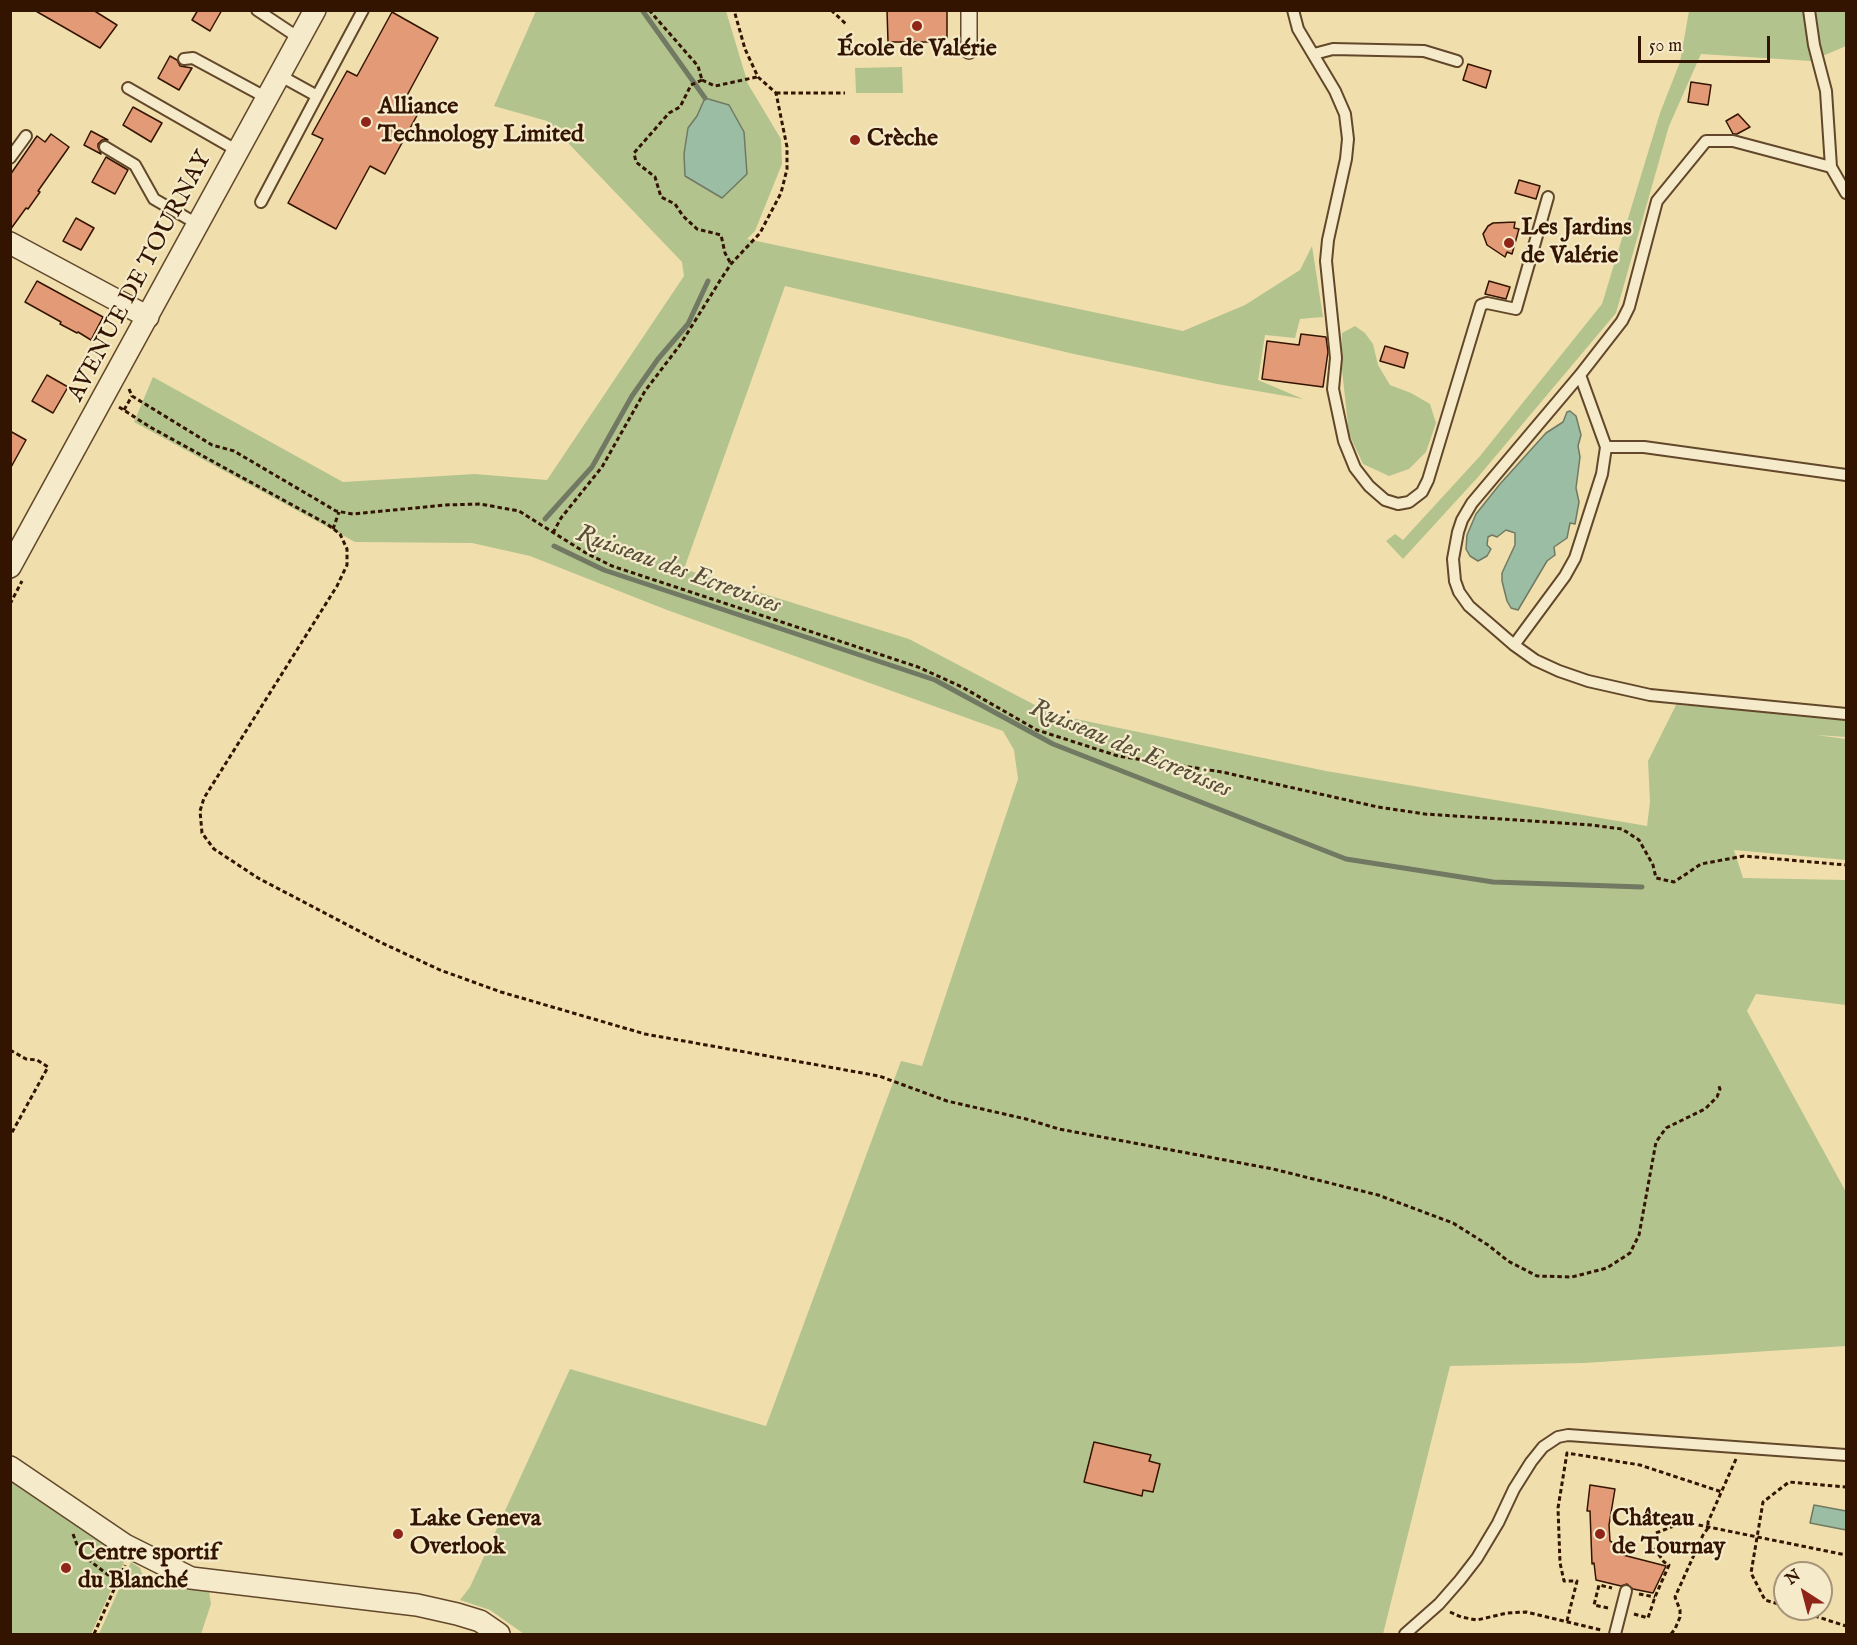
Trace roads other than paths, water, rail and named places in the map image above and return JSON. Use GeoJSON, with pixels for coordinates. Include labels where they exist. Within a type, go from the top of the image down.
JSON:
{"type":"FeatureCollection","features":[{"type":"Feature","properties":{"kind":"street","name":"AVENUE DE TOURNAY"},"geometry":{"type":"LineString","coordinates":[[11,566],[315,10]]}},
{"type":"Feature","properties":{"kind":"street"},"geometry":{"type":"LineString","coordinates":[[969,10],[969,51]]}},
{"type":"Feature","properties":{"kind":"street"},"geometry":{"type":"LineString","coordinates":[[10,243],[148,317]]}},
{"type":"Feature","properties":{"kind":"street"},"geometry":{"type":"LineString","coordinates":[[10,1467],[132,1548],[191,1578],[417,1605],[480,1622],[499,1635]]}},
{"type":"Feature","properties":{"kind":"lane"},"geometry":{"type":"LineString","coordinates":[[257,10],[299,38]]}},
{"type":"Feature","properties":{"kind":"lane"},"geometry":{"type":"LineString","coordinates":[[261,202],[363,10]]}},
{"type":"Feature","properties":{"kind":"lane"},"geometry":{"type":"LineString","coordinates":[[1293,10],[1298,28],[1346,114],[1348,139],[1346,159],[1328,240],[1326,261],[1336,358],[1333,390],[1344,441],[1355,468],[1369,486],[1385,500],[1398,504],[1409,502],[1422,492],[1428,480],[1481,305],[1488,303],[1516,309],[1548,196]]}},
{"type":"Feature","properties":{"kind":"lane"},"geometry":{"type":"LineString","coordinates":[[1809,10],[1814,45],[1826,91],[1831,167],[1846,193]]}},
{"type":"Feature","properties":{"kind":"lane"},"geometry":{"type":"LineString","coordinates":[[1314,54],[1333,49],[1424,51],[1457,61]]}},
{"type":"Feature","properties":{"kind":"lane"},"geometry":{"type":"LineString","coordinates":[[184,59],[194,58],[267,98]]}},
{"type":"Feature","properties":{"kind":"lane"},"geometry":{"type":"LineString","coordinates":[[279,75],[317,96]]}},
{"type":"Feature","properties":{"kind":"lane"},"geometry":{"type":"LineString","coordinates":[[128,88],[238,151]]}},
{"type":"Feature","properties":{"kind":"lane"},"geometry":{"type":"LineString","coordinates":[[10,158],[26,136]]}},
{"type":"Feature","properties":{"kind":"lane"},"geometry":{"type":"LineString","coordinates":[[1831,167],[1733,141],[1706,141],[1660,196],[1653,213],[1626,314],[1580,375],[1466,512],[1458,532],[1453,559],[1455,581],[1459,592],[1474,610],[1514,645],[1535,660],[1559,671],[1588,681],[1638,693],[1846,714]]}},
{"type":"Feature","properties":{"kind":"lane"},"geometry":{"type":"LineString","coordinates":[[105,147],[135,165],[154,200],[199,225]]}},
{"type":"Feature","properties":{"kind":"lane"},"geometry":{"type":"LineString","coordinates":[[1514,645],[1565,576],[1575,558],[1602,474],[1606,447],[1580,375]]}},
{"type":"Feature","properties":{"kind":"lane"},"geometry":{"type":"LineString","coordinates":[[1606,447],[1644,447],[1846,475]]}},
{"type":"Feature","properties":{"kind":"lane"},"geometry":{"type":"LineString","coordinates":[[1406,1635],[1439,1605],[1478,1558],[1514,1489],[1531,1462],[1543,1447],[1558,1437],[1568,1435],[1846,1455]]}},
{"type":"Feature","properties":{"kind":"lane"},"geometry":{"type":"LineString","coordinates":[[1612,1634],[1626,1591]]}},
{"type":"Feature","properties":{"kind":"waterway","name":"Ruisseau des Ecrevisses"},"geometry":{"type":"LineString","coordinates":[[642,10],[705,98]]}},
{"type":"Feature","properties":{"kind":"waterway","name":"Ruisseau des Ecrevisses"},"geometry":{"type":"LineString","coordinates":[[545,519],[592,467],[632,396],[658,359],[688,324],[708,281]]}},
{"type":"Feature","properties":{"kind":"waterway","name":"Ruisseau des Ecrevisses"},"geometry":{"type":"LineString","coordinates":[[554,546],[604,570],[935,680],[1053,744],[1346,859],[1493,882],[1642,887]]}},
{"type":"Feature","properties":{"kind":"place","name":"École de Valérie"},"geometry":{"type":"Point","coordinates":[917,26]}},
{"type":"Feature","properties":{"kind":"place","name":"Alliance Technology Limited"},"geometry":{"type":"Point","coordinates":[366,122]}},
{"type":"Feature","properties":{"kind":"place","name":"Crèche"},"geometry":{"type":"Point","coordinates":[855,140]}},
{"type":"Feature","properties":{"kind":"place","name":"Les Jardins de Valérie"},"geometry":{"type":"Point","coordinates":[1509,243]}},
{"type":"Feature","properties":{"kind":"place","name":"Lake Geneva Overlook"},"geometry":{"type":"Point","coordinates":[398,1534]}},
{"type":"Feature","properties":{"kind":"place","name":"Château de Tournay"},"geometry":{"type":"Point","coordinates":[1600,1534]}},
{"type":"Feature","properties":{"kind":"place","name":"Centre sportif du Blanché"},"geometry":{"type":"Point","coordinates":[66,1568]}}]}
